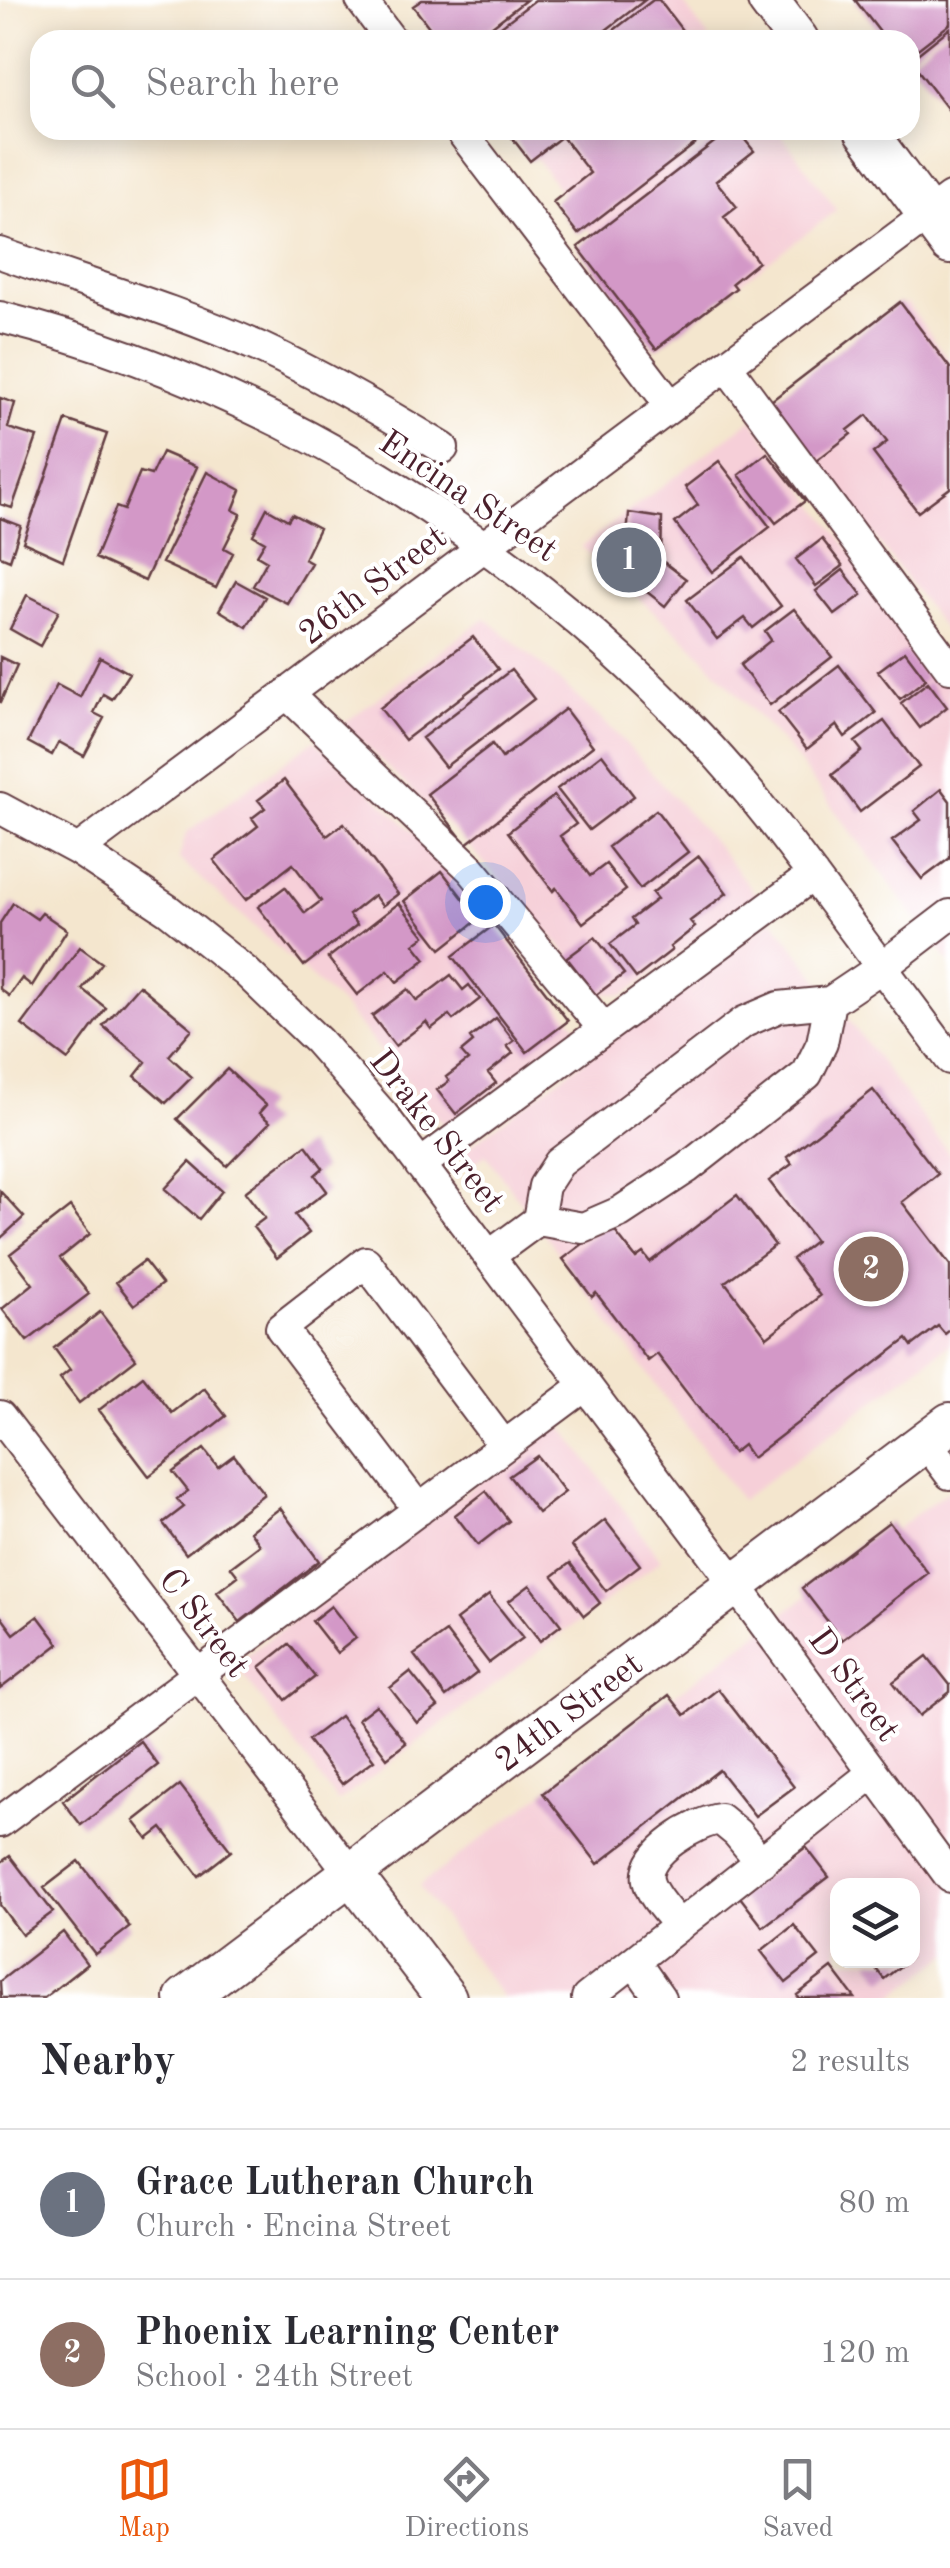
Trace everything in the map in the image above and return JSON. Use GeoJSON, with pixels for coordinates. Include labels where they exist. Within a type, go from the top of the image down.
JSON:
{"type":"FeatureCollection","features":[{"type":"Feature","properties":{"kind":"main road"},"geometry":{"type":"LineString","coordinates":[[768,0],[790,30]]}},
{"type":"Feature","properties":{"kind":"main road"},"geometry":{"type":"LineString","coordinates":[[874,140],[943,219]]}},
{"type":"Feature","properties":{"kind":"main road","name":"24th Street"},"geometry":{"type":"LineString","coordinates":[[185,1998],[938,1433]]}},
{"type":"Feature","properties":{"kind":"main road"},"geometry":{"type":"LineString","coordinates":[[351,1874],[446,1998]]}},
{"type":"Feature","properties":{"kind":"street"},"geometry":{"type":"LineString","coordinates":[[360,0],[383,30]]}},
{"type":"Feature","properties":{"kind":"street"},"geometry":{"type":"LineString","coordinates":[[468,140],[671,406]]}},
{"type":"Feature","properties":{"kind":"street","name":"26th Street"},"geometry":{"type":"LineString","coordinates":[[78,850],[671,406],[943,219]]}},
{"type":"Feature","properties":{"kind":"street"},"geometry":{"type":"LineString","coordinates":[[0,253],[157,306],[260,348],[354,395],[443,448]]}},
{"type":"Feature","properties":{"kind":"street","name":"Encina Street"},"geometry":{"type":"LineString","coordinates":[[0,317],[102,348],[197,384],[290,427],[422,503],[553,598],[653,689],[767,814],[950,1059]]}},
{"type":"Feature","properties":{"kind":"street"},"geometry":{"type":"LineString","coordinates":[[726,366],[950,668]]}},
{"type":"Feature","properties":{"kind":"street"},"geometry":{"type":"LineString","coordinates":[[287,694],[471,869],[604,1029]]}},
{"type":"Feature","properties":{"kind":"street","name":"Drake Street"},"geometry":{"type":"LineString","coordinates":[[0,808],[78,850],[168,910],[246,972],[318,1041],[383,1115],[735,1584]]}},
{"type":"Feature","properties":{"kind":"street"},"geometry":{"type":"LineString","coordinates":[[420,1165],[813,875]]}},
{"type":"Feature","properties":{"kind":"street"},"geometry":{"type":"LineString","coordinates":[[489,1256],[538,1220],[544,1186],[559,1163],[744,1022],[779,1007],[830,1002],[950,915]]}},
{"type":"Feature","properties":{"kind":"street"},"geometry":{"type":"LineString","coordinates":[[538,1220],[583,1228],[620,1212],[686,1168],[807,1074],[822,1043],[830,1002]]}},
{"type":"Feature","properties":{"kind":"street"},"geometry":{"type":"LineString","coordinates":[[418,1510],[281,1328],[366,1262],[504,1446]]}},
{"type":"Feature","properties":{"kind":"street"},"geometry":{"type":"LineString","coordinates":[[0,1822],[586,1385]]}},
{"type":"Feature","properties":{"kind":"street","name":"C Street"},"geometry":{"type":"LineString","coordinates":[[0,1416],[351,1874]]}},
{"type":"Feature","properties":{"kind":"street"},"geometry":{"type":"LineString","coordinates":[[938,1433],[950,1474]]}},
{"type":"Feature","properties":{"kind":"street","name":"D Street"},"geometry":{"type":"LineString","coordinates":[[735,1584],[950,1877]]}},
{"type":"Feature","properties":{"kind":"street"},"geometry":{"type":"LineString","coordinates":[[587,1998],[874,1773]]}},
{"type":"Feature","properties":{"kind":"street"},"geometry":{"type":"LineString","coordinates":[[679,1926],[650,1888],[647,1878],[652,1860],[664,1848],[700,1825],[720,1819],[760,1862]]}},
{"type":"Feature","properties":{"kind":"street"},"geometry":{"type":"LineString","coordinates":[[634,1961],[660,1998]]}},
{"type":"Feature","properties":{"kind":"shaded area"},"geometry":{"type":"Polygon","coordinates":[[[418,0],[681,0],[703,30],[440,30],[418,0]]]}},
{"type":"Feature","properties":{"kind":"shaded area"},"geometry":{"type":"Polygon","coordinates":[[[522,140],[785,140],[837,210],[669,337],[522,140]]]}},
{"type":"Feature","properties":{"kind":"shaded area"},"geometry":{"type":"Polygon","coordinates":[[[907,303],[950,361],[950,638],[774,402],[907,303]]]}},
{"type":"Feature","properties":{"kind":"shaded area"},"geometry":{"type":"Polygon","coordinates":[[[752,419],[950,684],[950,963],[790,751],[694,647],[581,547],[752,419]]]}},
{"type":"Feature","properties":{"kind":"shaded area"},"geometry":{"type":"Polygon","coordinates":[[[485,618],[619,736],[757,896],[624,995],[603,993],[470,847],[343,724],[485,618]]]}},
{"type":"Feature","properties":{"kind":"shaded area"},"geometry":{"type":"Polygon","coordinates":[[[315,740],[450,866],[579,1029],[446,1128],[342,1005],[179,859],[186,833],[315,740]]]}},
{"type":"Feature","properties":{"kind":"shaded area"},"geometry":{"type":"Polygon","coordinates":[[[773,919],[950,1155],[950,1344],[741,1500],[486,1155],[472,1164],[463,1151],[773,919]]]}},
{"type":"Feature","properties":{"kind":"shaded area"},"geometry":{"type":"Polygon","coordinates":[[[559,1422],[661,1560],[338,1802],[235,1664],[559,1422]]]}},
{"type":"Feature","properties":{"kind":"shaded area"},"geometry":{"type":"Polygon","coordinates":[[[950,1489],[950,1953],[890,1998],[503,1998],[419,1886],[950,1489]]]}},
{"type":"Feature","properties":{"kind":"building"},"geometry":{"type":"Polygon","coordinates":[[[422,0],[526,0],[487,30],[431,30],[413,6],[422,0]]]}},
{"type":"Feature","properties":{"kind":"building"},"geometry":{"type":"Polygon","coordinates":[[[535,0],[645,0],[606,30],[496,30],[535,0]]]}},
{"type":"Feature","properties":{"kind":"building"},"geometry":{"type":"Polygon","coordinates":[[[653,0],[659,0],[682,30],[614,30],[653,0]]]}},
{"type":"Feature","properties":{"kind":"building"},"geometry":{"type":"Polygon","coordinates":[[[855,0],[950,0],[950,24],[920,47],[920,30],[878,30],[855,0]]]}},
{"type":"Feature","properties":{"kind":"building"},"geometry":{"type":"Polygon","coordinates":[[[950,28],[950,112],[920,73],[920,52],[950,28]]]}},
{"type":"Feature","properties":{"kind":"building"},"geometry":{"type":"Polygon","coordinates":[[[514,140],[557,140],[530,161],[514,140]]]}},
{"type":"Feature","properties":{"kind":"building"},"geometry":{"type":"Polygon","coordinates":[[[565,140],[700,140],[578,234],[553,202],[590,173],[565,140]]]}},
{"type":"Feature","properties":{"kind":"building"},"geometry":{"type":"Polygon","coordinates":[[[717,140],[745,140],[754,151],[716,181],[737,207],[724,217],[758,262],[732,283],[736,288],[656,349],[578,247],[717,140]]]}},
{"type":"Feature","properties":{"kind":"building"},"geometry":{"type":"Polygon","coordinates":[[[900,302],[950,368],[950,488],[918,512],[873,453],[887,442],[867,415],[848,430],[851,434],[816,461],[771,401],[900,302]]]}},
{"type":"Feature","properties":{"kind":"building"},"geometry":{"type":"Polygon","coordinates":[[[0,398],[15,403],[8,428],[37,437],[12,508],[0,504],[0,398]]]}},
{"type":"Feature","properties":{"kind":"building"},"geometry":{"type":"Polygon","coordinates":[[[66,420],[107,434],[63,560],[23,542],[66,420]]]}},
{"type":"Feature","properties":{"kind":"building"},"geometry":{"type":"Polygon","coordinates":[[[162,452],[197,467],[145,581],[95,558],[116,507],[124,510],[140,472],[151,475],[162,452]]]}},
{"type":"Feature","properties":{"kind":"building"},"geometry":{"type":"Polygon","coordinates":[[[767,453],[805,501],[776,523],[739,475],[767,453]]]}},
{"type":"Feature","properties":{"kind":"building"},"geometry":{"type":"Polygon","coordinates":[[[719,461],[770,527],[712,572],[675,523],[698,505],[685,487],[719,461]]]}},
{"type":"Feature","properties":{"kind":"building"},"geometry":{"type":"Polygon","coordinates":[[[207,472],[241,490],[233,510],[241,514],[224,548],[233,553],[216,588],[162,563],[207,472]]]}},
{"type":"Feature","properties":{"kind":"building"},"geometry":{"type":"Polygon","coordinates":[[[267,508],[288,520],[292,514],[319,528],[304,559],[311,563],[287,603],[253,586],[267,561],[257,555],[265,542],[253,535],[267,508]]]}},
{"type":"Feature","properties":{"kind":"building"},"geometry":{"type":"Polygon","coordinates":[[[629,513],[662,518],[661,560],[686,579],[665,606],[624,574],[629,513]]]}},
{"type":"Feature","properties":{"kind":"building"},"geometry":{"type":"Polygon","coordinates":[[[0,518],[21,526],[10,560],[0,556],[0,518]]]}},
{"type":"Feature","properties":{"kind":"building"},"geometry":{"type":"Polygon","coordinates":[[[822,539],[843,566],[816,586],[796,559],[822,539]]]}},
{"type":"Feature","properties":{"kind":"building"},"geometry":{"type":"Polygon","coordinates":[[[744,557],[781,606],[753,628],[745,618],[717,639],[687,600],[744,557]]]}},
{"type":"Feature","properties":{"kind":"building"},"geometry":{"type":"Polygon","coordinates":[[[843,570],[862,595],[835,615],[816,591],[843,570]]]}},
{"type":"Feature","properties":{"kind":"building"},"geometry":{"type":"Polygon","coordinates":[[[236,581],[265,597],[247,627],[219,610],[236,581]]]}},
{"type":"Feature","properties":{"kind":"building"},"geometry":{"type":"Polygon","coordinates":[[[27,595],[59,611],[40,646],[10,629],[27,595]]]}},
{"type":"Feature","properties":{"kind":"building"},"geometry":{"type":"Polygon","coordinates":[[[794,609],[832,657],[770,705],[740,665],[771,640],[765,631],[794,609]]]}},
{"type":"Feature","properties":{"kind":"building"},"geometry":{"type":"Polygon","coordinates":[[[473,637],[498,669],[405,740],[380,708],[473,637]]]}},
{"type":"Feature","properties":{"kind":"building"},"geometry":{"type":"Polygon","coordinates":[[[905,651],[926,679],[900,699],[878,671],[905,651]]]}},
{"type":"Feature","properties":{"kind":"building"},"geometry":{"type":"Polygon","coordinates":[[[0,657],[17,665],[0,703],[0,657]]]}},
{"type":"Feature","properties":{"kind":"building"},"geometry":{"type":"Polygon","coordinates":[[[100,657],[129,673],[112,699],[103,694],[94,713],[104,718],[84,756],[59,742],[52,755],[28,742],[57,685],[80,697],[100,657]]]}},
{"type":"Feature","properties":{"kind":"building"},"geometry":{"type":"Polygon","coordinates":[[[839,665],[876,713],[845,737],[837,725],[807,749],[778,712],[839,665]]]}},
{"type":"Feature","properties":{"kind":"building"},"geometry":{"type":"Polygon","coordinates":[[[511,670],[534,699],[445,767],[422,738],[511,670]]]}},
{"type":"Feature","properties":{"kind":"building"},"geometry":{"type":"Polygon","coordinates":[[[928,682],[947,707],[920,728],[901,703],[928,682]]]}},
{"type":"Feature","properties":{"kind":"building"},"geometry":{"type":"Polygon","coordinates":[[[565,709],[593,746],[466,844],[427,794],[492,744],[502,758],[565,709]]]}},
{"type":"Feature","properties":{"kind":"building"},"geometry":{"type":"Polygon","coordinates":[[[884,721],[919,767],[860,812],[832,775],[862,751],[855,742],[884,721]]]}},
{"type":"Feature","properties":{"kind":"building"},"geometry":{"type":"Polygon","coordinates":[[[602,754],[634,796],[589,830],[557,789],[602,754]]]}},
{"type":"Feature","properties":{"kind":"building"},"geometry":{"type":"Polygon","coordinates":[[[284,780],[327,836],[344,823],[398,894],[382,906],[374,895],[349,915],[357,925],[304,966],[258,907],[285,887],[305,913],[321,901],[293,864],[246,900],[214,860],[258,826],[252,818],[265,808],[258,800],[284,780]]]}},
{"type":"Feature","properties":{"kind":"building"},"geometry":{"type":"Polygon","coordinates":[[[941,789],[950,801],[950,858],[922,879],[892,841],[921,820],[914,811],[941,789]]]}},
{"type":"Feature","properties":{"kind":"building"},"geometry":{"type":"Polygon","coordinates":[[[554,796],[576,824],[560,836],[590,876],[606,864],[626,890],[583,923],[508,832],[554,796]]]}},
{"type":"Feature","properties":{"kind":"building"},"geometry":{"type":"Polygon","coordinates":[[[656,810],[688,852],[640,889],[608,847],[656,810]]]}},
{"type":"Feature","properties":{"kind":"building"},"geometry":{"type":"Polygon","coordinates":[[[699,856],[727,893],[690,921],[695,927],[636,978],[610,944],[635,925],[631,919],[657,899],[652,893],[699,856]]]}},
{"type":"Feature","properties":{"kind":"building"},"geometry":{"type":"Polygon","coordinates":[[[442,871],[479,919],[441,949],[404,901],[442,871]]]}},
{"type":"Feature","properties":{"kind":"building"},"geometry":{"type":"Polygon","coordinates":[[[13,903],[37,919],[42,913],[67,930],[32,986],[22,978],[9,996],[0,989],[0,923],[13,903]]]}},
{"type":"Feature","properties":{"kind":"building"},"geometry":{"type":"Polygon","coordinates":[[[399,903],[425,936],[414,944],[426,959],[397,982],[388,971],[357,995],[328,958],[399,903]]]}},
{"type":"Feature","properties":{"kind":"building"},"geometry":{"type":"Polygon","coordinates":[[[494,925],[568,1021],[527,1052],[453,956],[494,925]]]}},
{"type":"Feature","properties":{"kind":"building"},"geometry":{"type":"Polygon","coordinates":[[[595,937],[624,974],[596,995],[567,958],[595,937]]]}},
{"type":"Feature","properties":{"kind":"building"},"geometry":{"type":"Polygon","coordinates":[[[80,947],[102,963],[82,989],[106,1008],[68,1060],[22,1025],[80,947]]]}},
{"type":"Feature","properties":{"kind":"building"},"geometry":{"type":"Polygon","coordinates":[[[451,975],[463,990],[469,985],[480,999],[453,1020],[449,1015],[431,1029],[426,1022],[395,1046],[372,1016],[408,989],[417,1001],[451,975]]]}},
{"type":"Feature","properties":{"kind":"building"},"geometry":{"type":"Polygon","coordinates":[[[139,985],[192,1029],[169,1056],[192,1077],[166,1103],[135,1076],[146,1062],[103,1026],[139,985]]]}},
{"type":"Feature","properties":{"kind":"building"},"geometry":{"type":"Polygon","coordinates":[[[496,1018],[514,1041],[507,1046],[513,1053],[488,1073],[496,1083],[456,1114],[437,1090],[449,1081],[446,1077],[468,1060],[461,1052],[473,1042],[470,1038],[496,1018]]]}},
{"type":"Feature","properties":{"kind":"building"},"geometry":{"type":"Polygon","coordinates":[[[227,1069],[266,1105],[259,1113],[270,1122],[227,1166],[177,1119],[227,1069]]]}},
{"type":"Feature","properties":{"kind":"building"},"geometry":{"type":"Polygon","coordinates":[[[873,1090],[938,1174],[902,1202],[950,1265],[950,1330],[945,1334],[938,1326],[912,1346],[907,1339],[752,1458],[743,1445],[733,1453],[657,1354],[648,1361],[596,1293],[592,1297],[563,1259],[609,1224],[636,1258],[643,1253],[650,1262],[737,1195],[775,1245],[725,1282],[767,1337],[820,1296],[792,1259],[815,1241],[769,1181],[792,1164],[787,1157],[873,1090]]]}},
{"type":"Feature","properties":{"kind":"building"},"geometry":{"type":"Polygon","coordinates":[[[306,1145],[323,1168],[315,1175],[327,1191],[295,1215],[309,1233],[277,1258],[253,1227],[265,1218],[245,1192],[306,1145]]]}},
{"type":"Feature","properties":{"kind":"building"},"geometry":{"type":"Polygon","coordinates":[[[190,1162],[222,1191],[199,1219],[165,1189],[190,1162]]]}},
{"type":"Feature","properties":{"kind":"building"},"geometry":{"type":"Polygon","coordinates":[[[0,1191],[24,1217],[0,1239],[0,1191]]]}},
{"type":"Feature","properties":{"kind":"building"},"geometry":{"type":"Polygon","coordinates":[[[70,1207],[90,1234],[60,1258],[89,1294],[27,1341],[2,1309],[33,1284],[10,1254],[70,1207]]]}},
{"type":"Feature","properties":{"kind":"building"},"geometry":{"type":"Polygon","coordinates":[[[144,1261],[162,1284],[134,1305],[116,1282],[144,1261]]]}},
{"type":"Feature","properties":{"kind":"building"},"geometry":{"type":"Polygon","coordinates":[[[100,1312],[136,1359],[79,1403],[60,1378],[70,1370],[54,1348],[100,1312]]]}},
{"type":"Feature","properties":{"kind":"building"},"geometry":{"type":"Polygon","coordinates":[[[143,1376],[172,1413],[204,1388],[226,1416],[149,1476],[99,1410],[143,1376]]]}},
{"type":"Feature","properties":{"kind":"building"},"geometry":{"type":"Polygon","coordinates":[[[204,1449],[218,1467],[234,1455],[264,1494],[186,1554],[163,1523],[184,1507],[177,1499],[188,1491],[173,1472],[204,1449]]]}},
{"type":"Feature","properties":{"kind":"building"},"geometry":{"type":"Polygon","coordinates":[[[537,1456],[565,1492],[538,1513],[509,1476],[537,1456]]]}},
{"type":"Feature","properties":{"kind":"building"},"geometry":{"type":"Polygon","coordinates":[[[486,1491],[509,1521],[478,1545],[455,1515],[486,1491]]]}},
{"type":"Feature","properties":{"kind":"building"},"geometry":{"type":"Polygon","coordinates":[[[280,1508],[319,1561],[240,1622],[217,1592],[238,1576],[231,1567],[260,1545],[250,1531],[280,1508]]]}},
{"type":"Feature","properties":{"kind":"building"},"geometry":{"type":"Polygon","coordinates":[[[605,1520],[640,1565],[606,1591],[572,1546],[605,1520]]]}},
{"type":"Feature","properties":{"kind":"building"},"geometry":{"type":"Polygon","coordinates":[[[889,1522],[928,1573],[842,1640],[802,1588],[889,1522]]]}},
{"type":"Feature","properties":{"kind":"building"},"geometry":{"type":"Polygon","coordinates":[[[570,1563],[600,1603],[584,1616],[553,1576],[570,1563]]]}},
{"type":"Feature","properties":{"kind":"building"},"geometry":{"type":"Polygon","coordinates":[[[530,1585],[561,1625],[540,1641],[509,1601],[530,1585]]]}},
{"type":"Feature","properties":{"kind":"building"},"geometry":{"type":"Polygon","coordinates":[[[489,1595],[523,1638],[489,1663],[456,1620],[489,1595]]]}},
{"type":"Feature","properties":{"kind":"building"},"geometry":{"type":"Polygon","coordinates":[[[331,1606],[356,1638],[337,1653],[312,1621],[331,1606]]]}},
{"type":"Feature","properties":{"kind":"building"},"geometry":{"type":"Polygon","coordinates":[[[0,1615],[14,1634],[38,1616],[59,1644],[0,1689],[0,1615]]]}},
{"type":"Feature","properties":{"kind":"building"},"geometry":{"type":"Polygon","coordinates":[[[446,1632],[477,1673],[446,1697],[414,1655],[446,1632]]]}},
{"type":"Feature","properties":{"kind":"building"},"geometry":{"type":"Polygon","coordinates":[[[289,1644],[315,1677],[286,1700],[260,1667],[289,1644]]]}},
{"type":"Feature","properties":{"kind":"building"},"geometry":{"type":"Polygon","coordinates":[[[927,1656],[950,1685],[950,1692],[919,1716],[893,1682],[927,1656]]]}},
{"type":"Feature","properties":{"kind":"building"},"geometry":{"type":"Polygon","coordinates":[[[410,1672],[438,1707],[417,1723],[390,1688],[410,1672]]]}},
{"type":"Feature","properties":{"kind":"building"},"geometry":{"type":"Polygon","coordinates":[[[718,1689],[794,1787],[755,1816],[719,1770],[598,1864],[543,1793],[669,1695],[685,1715],[718,1689]]]}},
{"type":"Feature","properties":{"kind":"building"},"geometry":{"type":"Polygon","coordinates":[[[376,1705],[406,1743],[387,1758],[358,1719],[376,1705]]]}},
{"type":"Feature","properties":{"kind":"building"},"geometry":{"type":"Polygon","coordinates":[[[340,1716],[374,1760],[342,1784],[308,1740],[340,1716]]]}},
{"type":"Feature","properties":{"kind":"building"},"geometry":{"type":"Polygon","coordinates":[[[140,1741],[158,1765],[81,1825],[63,1801],[140,1741]]]}},
{"type":"Feature","properties":{"kind":"building"},"geometry":{"type":"Polygon","coordinates":[[[180,1785],[231,1851],[199,1876],[162,1828],[148,1839],[134,1821],[180,1785]]]}},
{"type":"Feature","properties":{"kind":"building"},"geometry":{"type":"Polygon","coordinates":[[[806,1847],[829,1877],[763,1927],[740,1897],[806,1847]]]}},
{"type":"Feature","properties":{"kind":"building"},"geometry":{"type":"Polygon","coordinates":[[[10,1856],[53,1912],[22,1935],[0,1905],[0,1863],[10,1856]]]}},
{"type":"Feature","properties":{"kind":"building"},"geometry":{"type":"Polygon","coordinates":[[[79,1861],[130,1927],[95,1954],[44,1888],[79,1861]]]}},
{"type":"Feature","properties":{"kind":"building"},"geometry":{"type":"Polygon","coordinates":[[[794,1925],[819,1957],[786,1983],[761,1951],[794,1925]]]}},
{"type":"Feature","properties":{"kind":"building"},"geometry":{"type":"Polygon","coordinates":[[[63,1932],[87,1964],[44,1998],[1,1998],[0,1981],[63,1932]]]}},
{"type":"Feature","properties":{"kind":"building"},"geometry":{"type":"Polygon","coordinates":[[[832,1968],[855,1998],[799,1998],[797,1995],[832,1968]]]}},
{"type":"Feature","properties":{"kind":"building"},"geometry":{"type":"Polygon","coordinates":[[[875,1968],[898,1968],[884,1979],[875,1968]]]}},
{"type":"Feature","properties":{"kind":"place","name":"Grace Lutheran Church"},"geometry":{"type":"Point","coordinates":[629,560]}},
{"type":"Feature","properties":{"kind":"place","name":"Phoenix Learning Center"},"geometry":{"type":"Point","coordinates":[871,1269]}}]}
